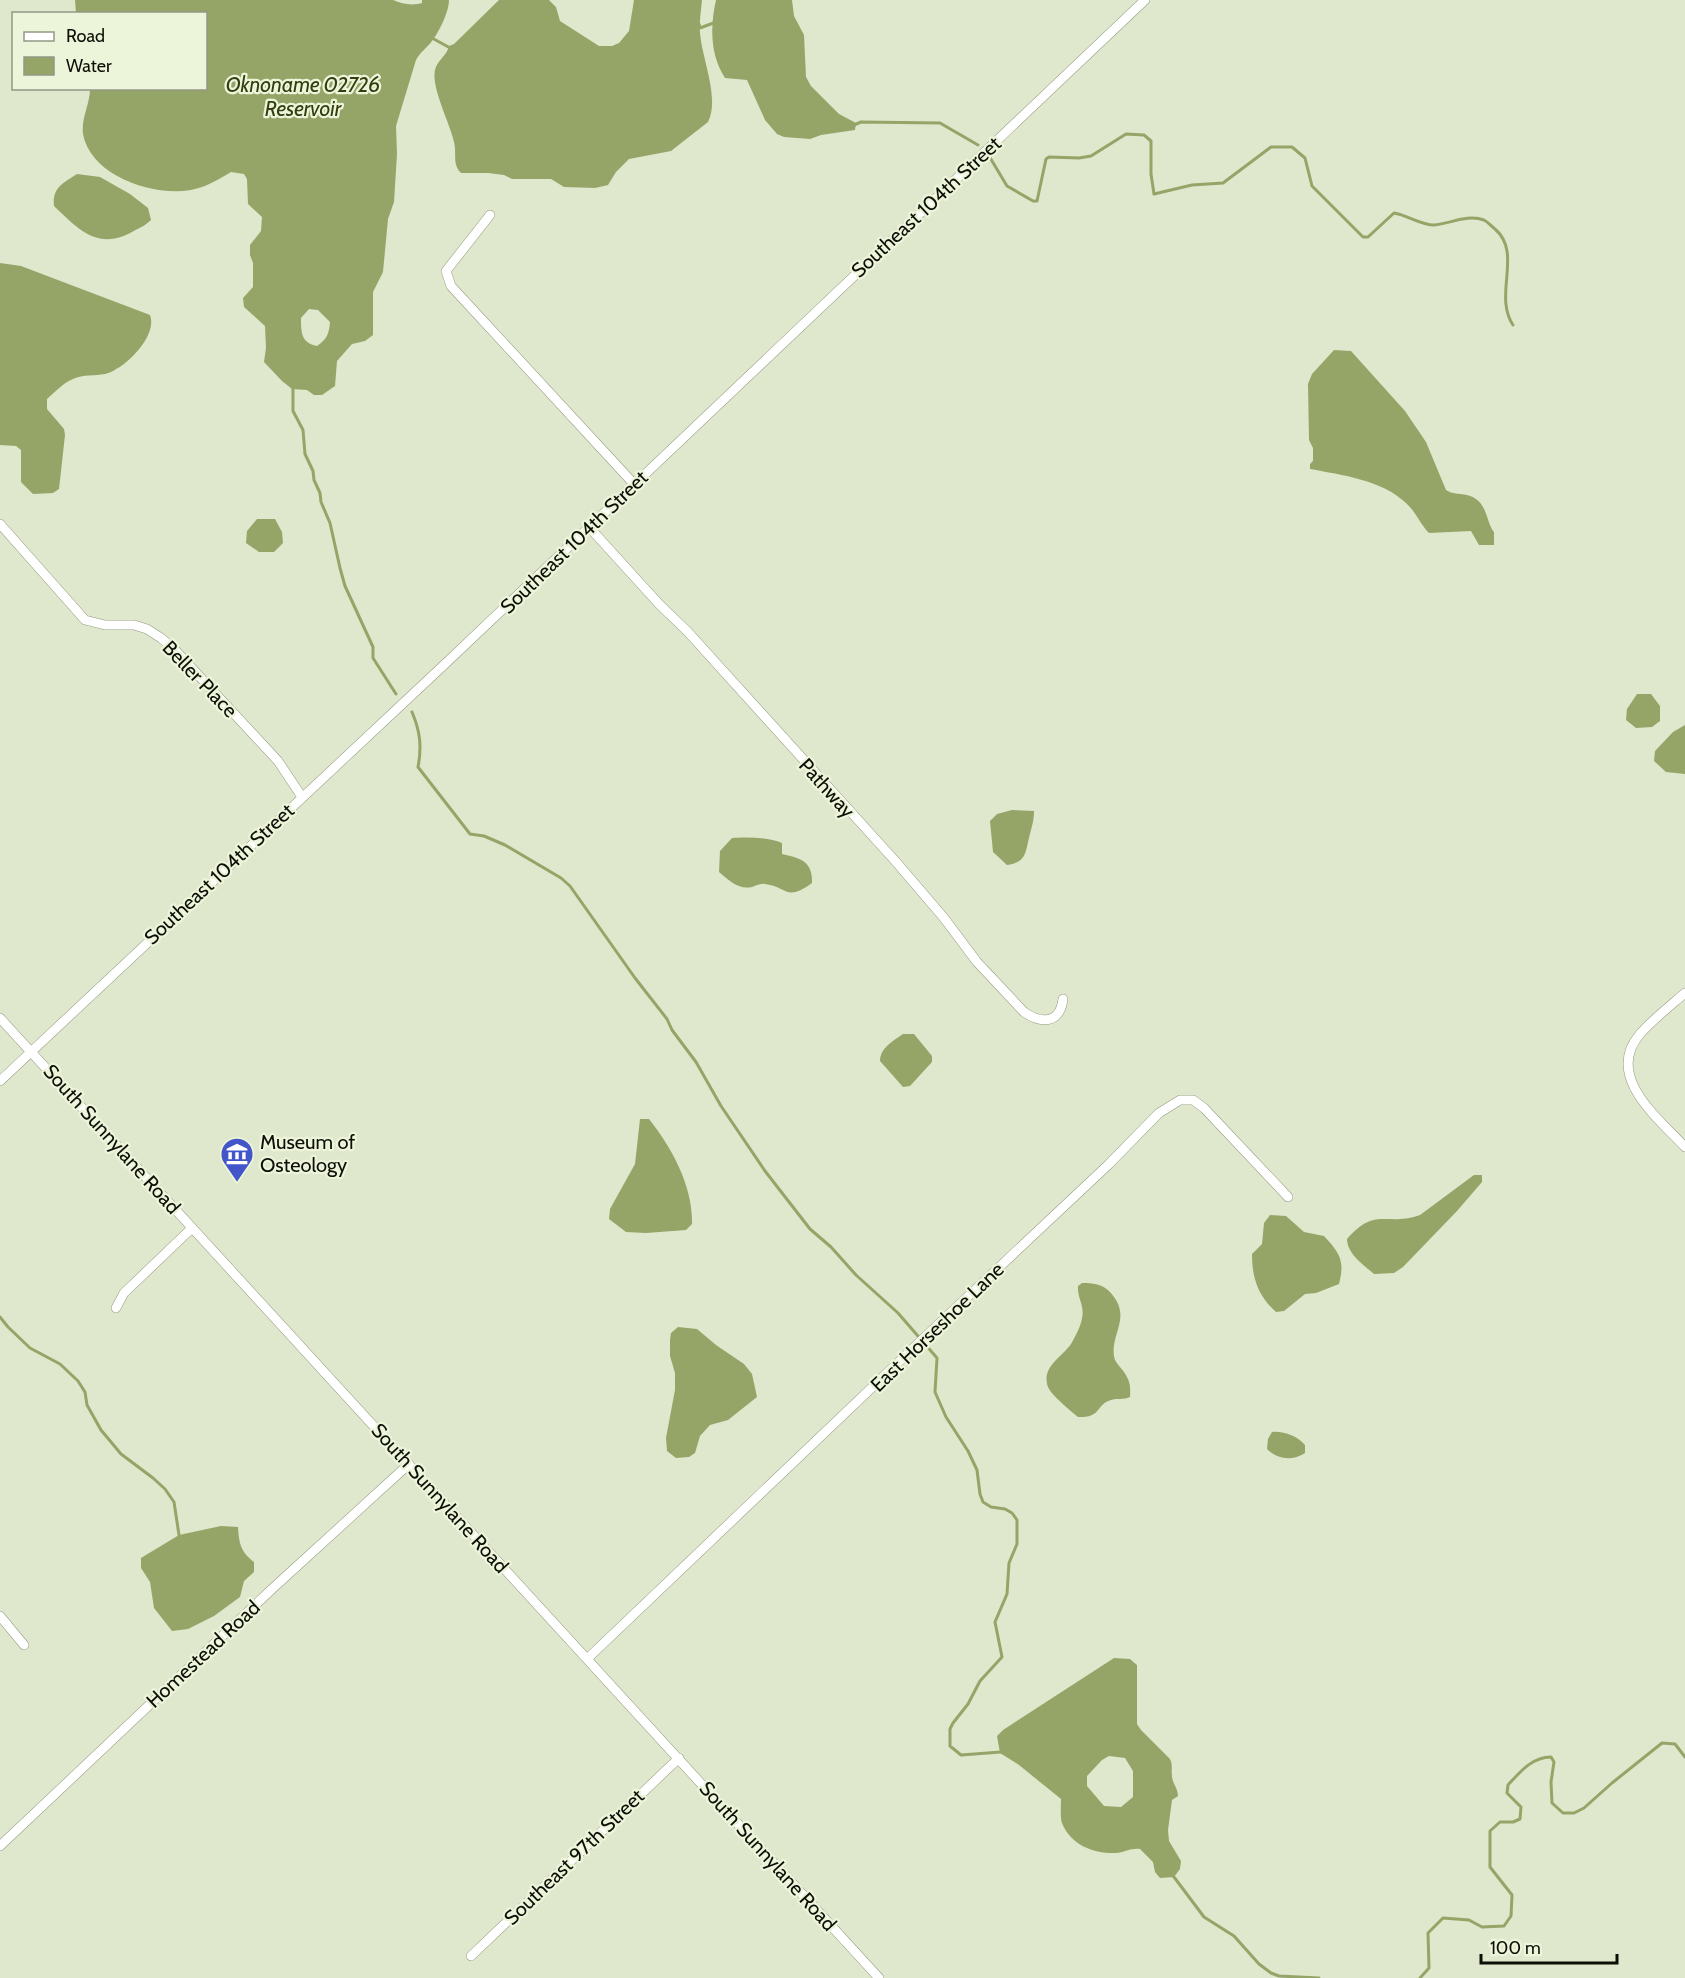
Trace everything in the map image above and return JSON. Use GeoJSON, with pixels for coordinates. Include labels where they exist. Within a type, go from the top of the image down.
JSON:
{"type":"FeatureCollection","features":[{"type":"Feature","properties":{"kind":"street","name":"Southeast 104th Street"},"geometry":{"type":"LineString","coordinates":[[0,1081],[1145,0]]}},
{"type":"Feature","properties":{"kind":"street"},"geometry":{"type":"LineString","coordinates":[[490,215],[446,271],[451,286],[634,484]]}},
{"type":"Feature","properties":{"kind":"street","name":"Beller Place"},"geometry":{"type":"LineString","coordinates":[[0,524],[85,620],[95,623],[134,625],[147,629],[175,650],[278,761],[302,797]]}},
{"type":"Feature","properties":{"kind":"street","name":"Pathway"},"geometry":{"type":"LineString","coordinates":[[589,526],[897,863],[944,918],[977,962],[1024,1012],[1032,1018],[1046,1020],[1057,1015],[1062,1009],[1064,999]]}},
{"type":"Feature","properties":{"kind":"street"},"geometry":{"type":"LineString","coordinates":[[1685,993],[1639,1035],[1631,1051],[1628,1071],[1632,1086],[1644,1103],[1685,1147]]}},
{"type":"Feature","properties":{"kind":"street","name":"South Sunnylane Road"},"geometry":{"type":"LineString","coordinates":[[0,1018],[879,1978]]}},
{"type":"Feature","properties":{"kind":"street","name":"East Horseshoe Lane"},"geometry":{"type":"LineString","coordinates":[[587,1659],[1108,1165],[1167,1106],[1180,1100],[1193,1100],[1288,1197]]}},
{"type":"Feature","properties":{"kind":"street"},"geometry":{"type":"LineString","coordinates":[[116,1308],[124,1293],[192,1228]]}},
{"type":"Feature","properties":{"kind":"street","name":"Homestead Road"},"geometry":{"type":"LineString","coordinates":[[0,1846],[408,1464]]}},
{"type":"Feature","properties":{"kind":"street"},"geometry":{"type":"LineString","coordinates":[[0,1616],[24,1645]]}},
{"type":"Feature","properties":{"kind":"street","name":"Southeast 97th Street"},"geometry":{"type":"LineString","coordinates":[[471,1956],[679,1758]]}},
{"type":"Feature","properties":{"kind":"water","name":"Oknoname 02726 Reservoir"},"geometry":{"type":"Polygon","coordinates":[[[75,0],[393,0],[411,4],[422,3],[422,0],[449,0],[438,32],[416,60],[396,126],[394,202],[388,219],[383,272],[373,292],[373,335],[365,341],[352,344],[337,361],[335,386],[322,395],[314,395],[307,390],[292,389],[264,362],[265,326],[244,307],[243,298],[253,287],[250,245],[261,231],[262,217],[248,204],[247,179],[244,174],[231,172],[202,187],[186,191],[168,191],[131,183],[100,163],[89,150],[83,134],[83,122],[90,90],[207,90],[207,12],[76,12],[75,0]],[[309,309],[301,318],[305,340],[317,346],[327,336],[330,322],[318,310],[309,309]]]}},
{"type":"Feature","properties":{"kind":"water"},"geometry":{"type":"Polygon","coordinates":[[[499,0],[549,0],[556,7],[560,21],[599,46],[612,46],[619,43],[629,31],[634,0],[702,0],[700,33],[712,102],[708,122],[671,151],[629,159],[616,172],[608,185],[595,188],[564,187],[551,179],[512,179],[504,175],[488,173],[461,173],[456,162],[452,134],[438,96],[435,70],[449,46],[454,44],[499,0]]]}},
{"type":"Feature","properties":{"kind":"water"},"geometry":{"type":"Polygon","coordinates":[[[716,0],[792,0],[794,16],[804,35],[806,77],[811,86],[839,114],[856,123],[855,130],[810,139],[784,137],[777,134],[765,120],[747,80],[725,78],[720,69],[713,40],[716,0]]]}},
{"type":"Feature","properties":{"kind":"water"},"geometry":{"type":"Polygon","coordinates":[[[77,174],[100,177],[130,194],[148,208],[151,220],[120,237],[109,239],[89,235],[54,206],[57,190],[77,174]]]}},
{"type":"Feature","properties":{"kind":"water"},"geometry":{"type":"Polygon","coordinates":[[[0,263],[21,266],[150,315],[151,323],[145,342],[122,366],[105,374],[81,376],[69,381],[47,399],[47,409],[64,429],[65,435],[59,489],[53,493],[33,494],[21,482],[21,450],[16,446],[0,445],[0,263]]]}},
{"type":"Feature","properties":{"kind":"water"},"geometry":{"type":"Polygon","coordinates":[[[1334,350],[1351,351],[1405,411],[1426,442],[1446,490],[1470,496],[1480,503],[1494,532],[1494,545],[1479,545],[1471,531],[1429,533],[1409,507],[1385,489],[1361,480],[1310,469],[1313,461],[1313,448],[1309,440],[1308,384],[1312,374],[1334,350]]]}},
{"type":"Feature","properties":{"kind":"water"},"geometry":{"type":"Polygon","coordinates":[[[257,519],[275,519],[282,532],[283,543],[274,552],[259,552],[246,543],[247,531],[257,519]]]}},
{"type":"Feature","properties":{"kind":"water"},"geometry":{"type":"Polygon","coordinates":[[[1637,694],[1651,694],[1660,706],[1660,721],[1652,727],[1636,728],[1626,720],[1627,709],[1637,694]]]}},
{"type":"Feature","properties":{"kind":"water"},"geometry":{"type":"Polygon","coordinates":[[[1685,725],[1685,774],[1666,772],[1654,761],[1655,751],[1673,732],[1685,725]]]}},
{"type":"Feature","properties":{"kind":"water"},"geometry":{"type":"Polygon","coordinates":[[[1012,810],[1034,811],[1034,817],[1024,855],[1014,864],[1007,865],[993,852],[990,821],[997,814],[1012,810]]]}},
{"type":"Feature","properties":{"kind":"water"},"geometry":{"type":"Polygon","coordinates":[[[732,838],[764,839],[782,843],[782,854],[800,859],[808,865],[812,883],[797,892],[787,892],[765,884],[747,888],[734,884],[719,872],[720,851],[732,838]]]}},
{"type":"Feature","properties":{"kind":"water"},"geometry":{"type":"Polygon","coordinates":[[[903,1034],[914,1034],[932,1056],[932,1062],[910,1086],[903,1087],[880,1061],[882,1052],[903,1034]]]}},
{"type":"Feature","properties":{"kind":"water"},"geometry":{"type":"Polygon","coordinates":[[[640,1119],[649,1119],[666,1142],[680,1168],[691,1210],[692,1224],[686,1230],[626,1232],[609,1219],[610,1209],[635,1164],[640,1119]]]}},
{"type":"Feature","properties":{"kind":"water"},"geometry":{"type":"Polygon","coordinates":[[[1474,1175],[1482,1175],[1482,1182],[1403,1267],[1394,1273],[1374,1274],[1350,1250],[1347,1239],[1366,1223],[1420,1215],[1474,1175]]]}},
{"type":"Feature","properties":{"kind":"water"},"geometry":{"type":"Polygon","coordinates":[[[1270,1215],[1286,1216],[1304,1232],[1324,1236],[1340,1258],[1339,1284],[1316,1293],[1305,1294],[1284,1311],[1276,1312],[1270,1306],[1257,1286],[1252,1254],[1262,1244],[1264,1223],[1270,1215]]]}},
{"type":"Feature","properties":{"kind":"water"},"geometry":{"type":"Polygon","coordinates":[[[1082,1283],[1104,1287],[1119,1305],[1120,1321],[1114,1352],[1115,1360],[1129,1381],[1130,1397],[1111,1400],[1095,1413],[1086,1417],[1078,1417],[1053,1394],[1048,1387],[1047,1374],[1076,1335],[1083,1314],[1078,1286],[1082,1283]]]}},
{"type":"Feature","properties":{"kind":"water"},"geometry":{"type":"Polygon","coordinates":[[[678,1327],[697,1329],[744,1364],[752,1374],[757,1397],[728,1420],[710,1425],[700,1436],[695,1453],[689,1457],[676,1458],[667,1451],[666,1438],[675,1390],[670,1340],[671,1333],[678,1327]]]}},
{"type":"Feature","properties":{"kind":"water"},"geometry":{"type":"Polygon","coordinates":[[[1272,1432],[1286,1433],[1298,1439],[1305,1445],[1305,1453],[1285,1458],[1271,1453],[1267,1449],[1268,1439],[1272,1432]]]}},
{"type":"Feature","properties":{"kind":"water"},"geometry":{"type":"Polygon","coordinates":[[[221,1526],[238,1527],[241,1547],[254,1562],[254,1572],[244,1581],[240,1597],[214,1616],[188,1629],[172,1631],[154,1608],[150,1582],[141,1568],[141,1558],[179,1535],[221,1526]]]}},
{"type":"Feature","properties":{"kind":"water"},"geometry":{"type":"Polygon","coordinates":[[[1114,1658],[1130,1659],[1137,1665],[1137,1724],[1170,1759],[1172,1779],[1178,1793],[1178,1796],[1172,1800],[1168,1830],[1169,1841],[1181,1861],[1180,1869],[1174,1877],[1160,1878],[1155,1872],[1153,1862],[1140,1849],[1117,1853],[1100,1852],[1085,1847],[1071,1838],[1062,1823],[1061,1799],[1019,1765],[1000,1753],[997,1736],[1114,1658]],[[1109,1756],[1087,1776],[1087,1786],[1104,1806],[1121,1807],[1133,1797],[1133,1771],[1125,1758],[1109,1756]]]}},
{"type":"Feature","properties":{"kind":"waterway"},"geometry":{"type":"LineString","coordinates":[[699,24],[700,28],[716,22]]}},
{"type":"Feature","properties":{"kind":"waterway"},"geometry":{"type":"LineString","coordinates":[[432,38],[452,49]]}},
{"type":"Feature","properties":{"kind":"waterway"},"geometry":{"type":"LineString","coordinates":[[854,125],[861,122],[940,123],[978,145]]}},
{"type":"Feature","properties":{"kind":"waterway"},"geometry":{"type":"LineString","coordinates":[[989,156],[1007,186],[1037,201],[1046,159],[1091,156],[1126,134],[1144,135],[1151,141],[1151,174],[1154,194],[1192,185],[1223,183],[1271,147],[1292,147],[1305,158],[1312,186],[1363,237],[1368,237],[1394,213],[1429,225],[1471,218],[1487,222],[1503,239],[1507,250],[1506,301],[1513,325]]}},
{"type":"Feature","properties":{"kind":"waterway"},"geometry":{"type":"LineString","coordinates":[[293,387],[293,411],[303,430],[305,454],[330,523],[345,586],[373,647],[373,658],[396,694]]}},
{"type":"Feature","properties":{"kind":"waterway"},"geometry":{"type":"LineString","coordinates":[[412,712],[420,739],[418,767],[470,834],[484,836],[505,845],[561,878],[570,886],[667,1019],[765,1171],[810,1229],[898,1313],[937,1358],[935,1392],[946,1417],[968,1451],[977,1470],[983,1502],[991,1507],[1005,1509],[1017,1520],[1017,1544],[1009,1563],[1007,1594],[995,1622],[1002,1657],[980,1681],[968,1704],[950,1729],[950,1746],[961,1755],[1001,1752]]}},
{"type":"Feature","properties":{"kind":"waterway"},"geometry":{"type":"LineString","coordinates":[[0,1317],[30,1348],[60,1364],[78,1381],[85,1392],[87,1405],[101,1430],[121,1454],[153,1478],[174,1502],[179,1535]]}},
{"type":"Feature","properties":{"kind":"waterway"},"geometry":{"type":"LineString","coordinates":[[1420,1978],[1429,1968],[1428,1933],[1443,1918],[1469,1920],[1482,1927],[1504,1926],[1511,1916],[1512,1895],[1490,1867],[1490,1831],[1500,1822],[1513,1822],[1520,1819],[1521,1807],[1507,1793],[1508,1785],[1527,1766],[1532,1762],[1551,1757],[1554,1762],[1551,1782],[1552,1803],[1563,1813],[1574,1813],[1584,1808],[1662,1743],[1675,1744],[1685,1757]]}},
{"type":"Feature","properties":{"kind":"waterway"},"geometry":{"type":"LineString","coordinates":[[1171,1875],[1204,1917],[1234,1936],[1259,1964],[1271,1973],[1279,1976],[1319,1978]]}},
{"type":"Feature","properties":{"kind":"place","name":"Museum of Osteology"},"geometry":{"type":"Point","coordinates":[237,1183]}}]}
